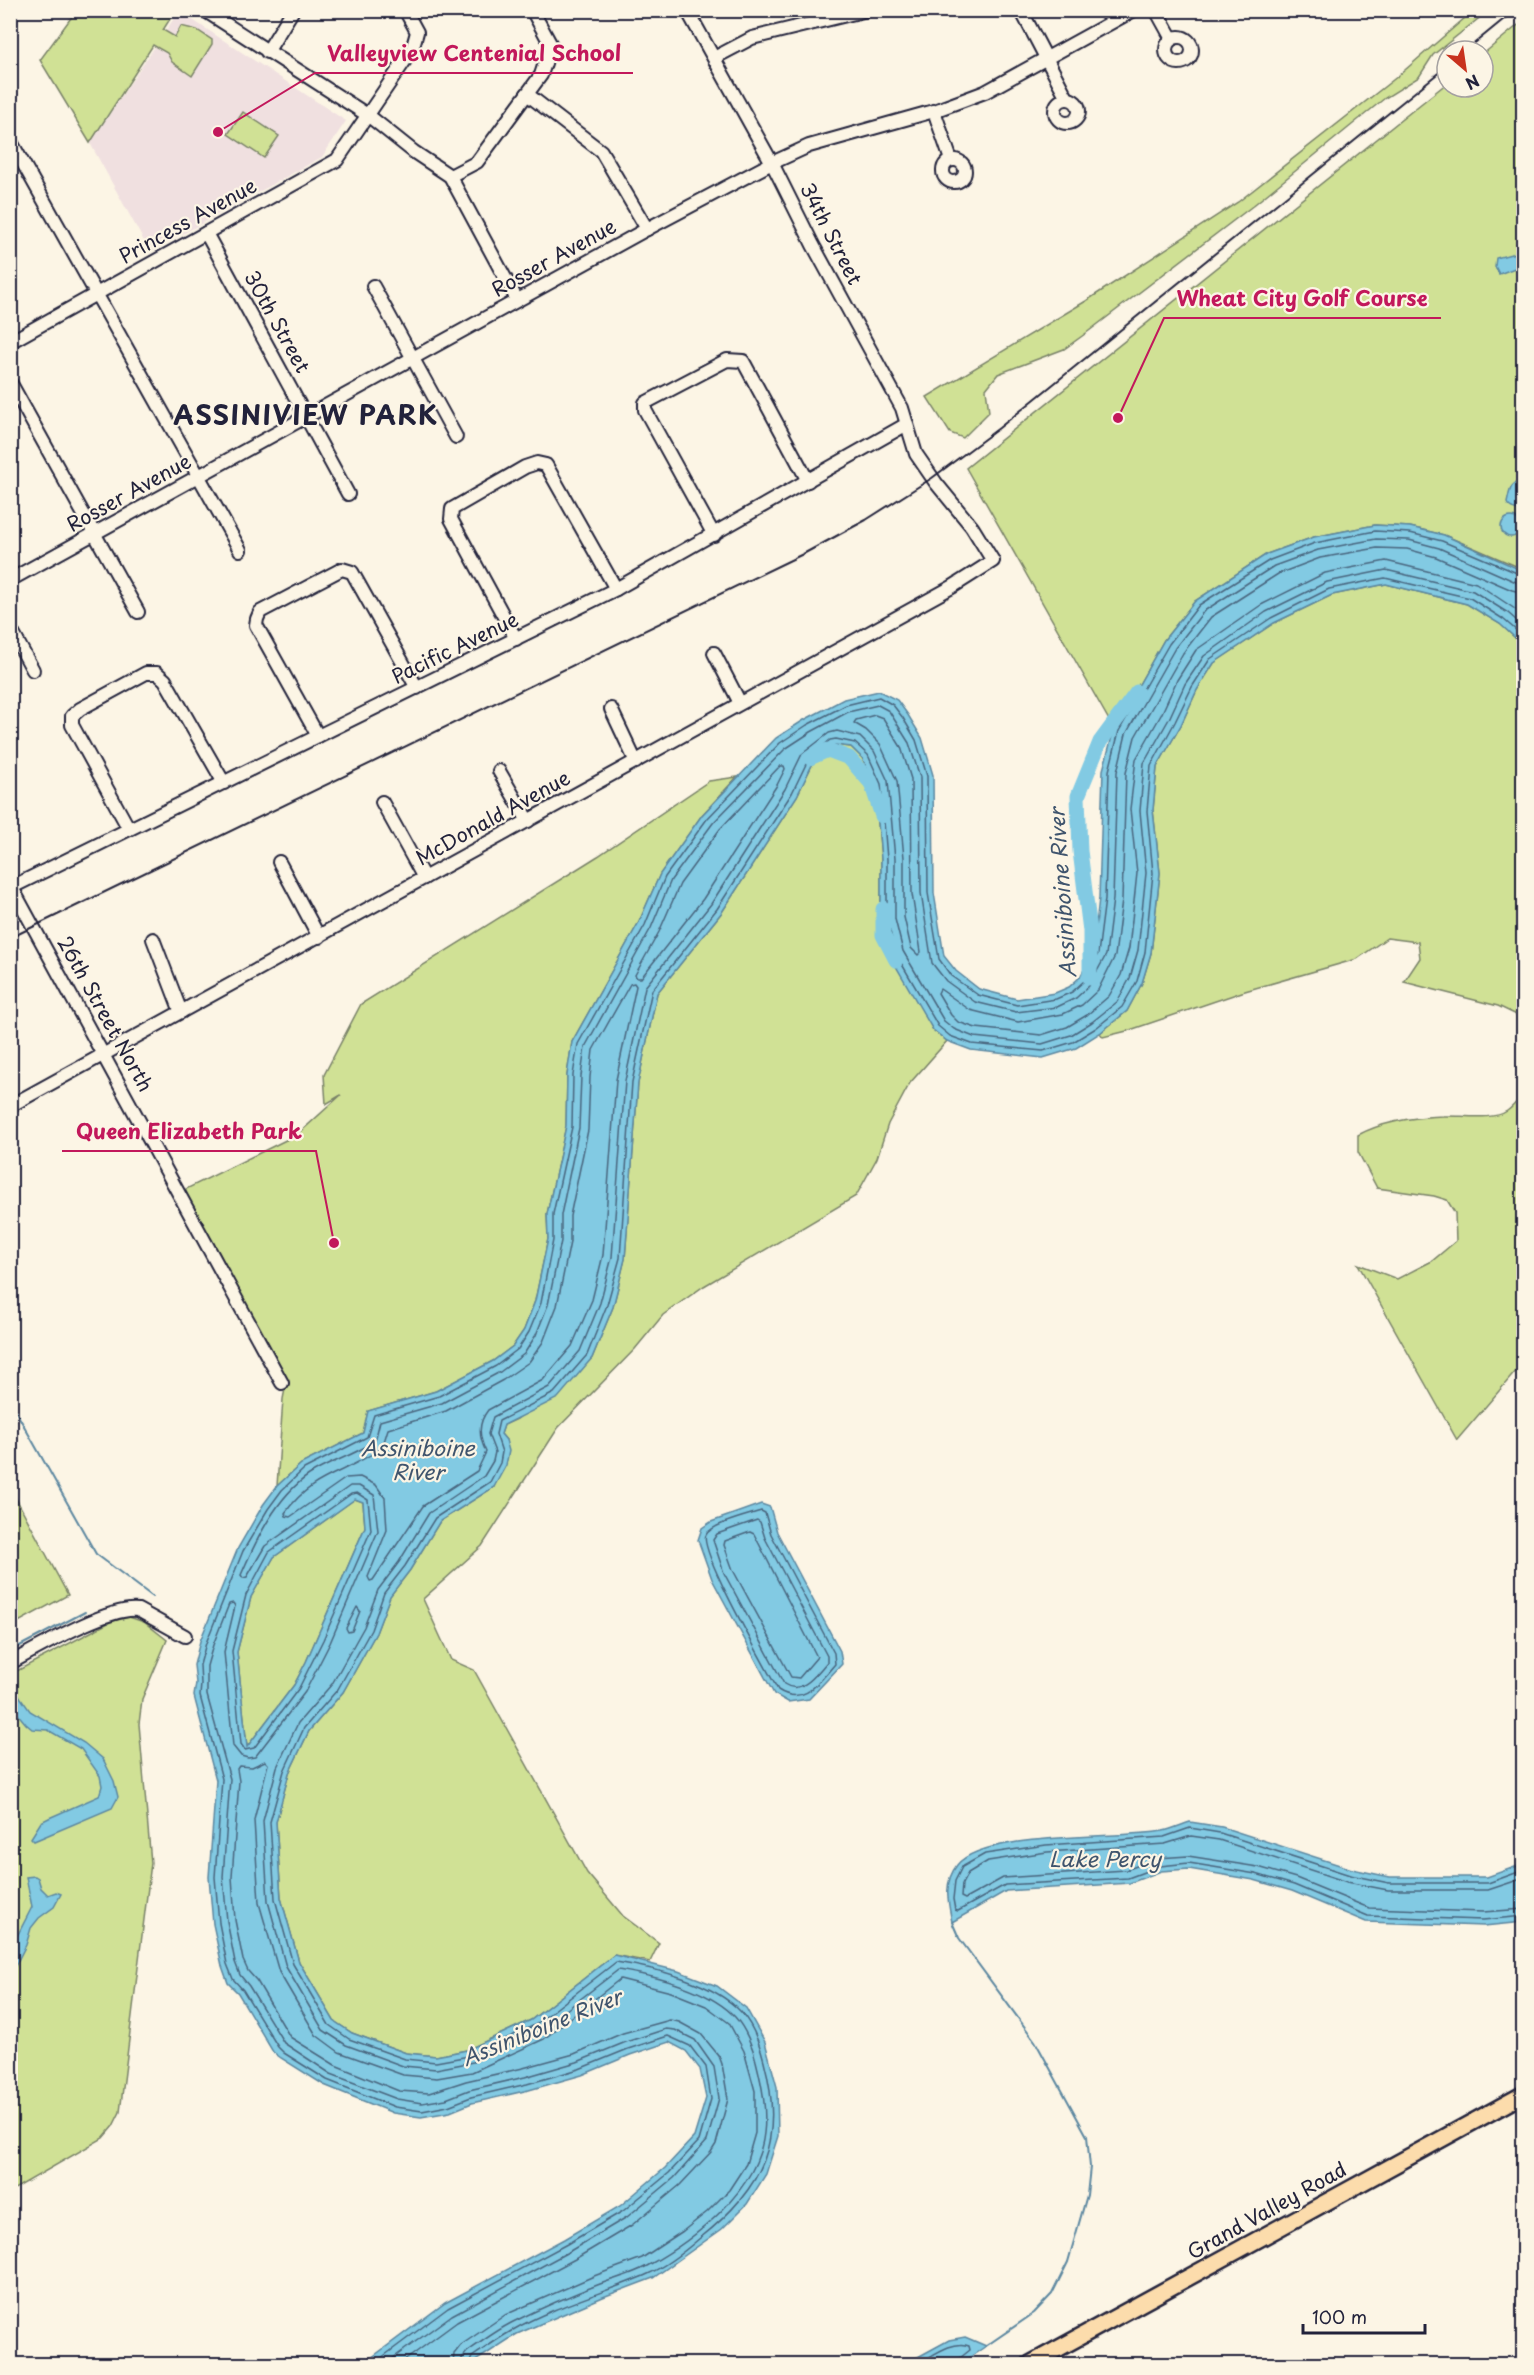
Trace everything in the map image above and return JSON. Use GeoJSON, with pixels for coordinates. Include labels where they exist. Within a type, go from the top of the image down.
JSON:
{"type":"FeatureCollection","features":[{"type":"Feature","properties":{"kind":"main road","name":"Grand Valley Road"},"geometry":{"type":"LineString","coordinates":[[1030,2364],[1524,2094]]}},
{"type":"Feature","properties":{"kind":"street"},"geometry":{"type":"LineString","coordinates":[[204,10],[369,116],[414,152],[450,176],[518,300]]}},
{"type":"Feature","properties":{"kind":"street"},"geometry":{"type":"LineString","coordinates":[[267,52],[293,10]]}},
{"type":"Feature","properties":{"kind":"street","name":"Princess Avenue"},"geometry":{"type":"LineString","coordinates":[[10,342],[337,160],[412,50],[417,32],[405,10]]}},
{"type":"Feature","properties":{"kind":"street"},"geometry":{"type":"LineString","coordinates":[[450,176],[477,162],[541,75],[552,45],[532,10]]}},
{"type":"Feature","properties":{"kind":"street","name":"34th Street"},"geometry":{"type":"LineString","coordinates":[[687,10],[772,162],[813,244],[902,408],[912,445],[934,480],[972,527],[993,561]]}},
{"type":"Feature","properties":{"kind":"street"},"geometry":{"type":"LineString","coordinates":[[714,58],[752,38],[867,10]]}},
{"type":"Feature","properties":{"kind":"street"},"geometry":{"type":"LineString","coordinates":[[1021,10],[1067,98]]}},
{"type":"Feature","properties":{"kind":"street","name":"Rosser Avenue"},"geometry":{"type":"LineString","coordinates":[[10,580],[772,162],[809,146],[934,111],[985,92],[1134,10]]}},
{"type":"Feature","properties":{"kind":"street"},"geometry":{"type":"LineString","coordinates":[[1156,10],[1172,39]]}},
{"type":"Feature","properties":{"kind":"street"},"geometry":{"type":"LineString","coordinates":[[526,94],[601,151],[647,229]]}},
{"type":"Feature","properties":{"kind":"street"},"geometry":{"type":"LineString","coordinates":[[934,111],[951,160]]}},
{"type":"Feature","properties":{"kind":"street"},"geometry":{"type":"LineString","coordinates":[[10,140],[240,550]]}},
{"type":"Feature","properties":{"kind":"street","name":"30th Street"},"geometry":{"type":"LineString","coordinates":[[206,233],[348,494]]}},
{"type":"Feature","properties":{"kind":"street"},"geometry":{"type":"LineString","coordinates":[[373,286],[456,437]]}},
{"type":"Feature","properties":{"kind":"street"},"geometry":{"type":"LineString","coordinates":[[714,535],[645,410],[645,403],[727,360],[743,361],[808,481]]}},
{"type":"Feature","properties":{"kind":"street"},"geometry":{"type":"LineString","coordinates":[[10,382],[138,612]]}},
{"type":"Feature","properties":{"kind":"street","name":"Pacific Avenue"},"geometry":{"type":"LineString","coordinates":[[11,887],[616,589],[907,424]]}},
{"type":"Feature","properties":{"kind":"street"},"geometry":{"type":"LineString","coordinates":[[516,639],[451,519],[452,509],[525,467],[537,463],[546,465],[616,589]]}},
{"type":"Feature","properties":{"kind":"street","name":"McDonald Avenue"},"geometry":{"type":"LineString","coordinates":[[10,1106],[952,587],[993,561]]}},
{"type":"Feature","properties":{"kind":"street"},"geometry":{"type":"LineString","coordinates":[[318,736],[256,625],[256,619],[260,612],[342,569],[352,572],[417,688]]}},
{"type":"Feature","properties":{"kind":"street"},"geometry":{"type":"LineString","coordinates":[[10,628],[33,670]]}},
{"type":"Feature","properties":{"kind":"street"},"geometry":{"type":"LineString","coordinates":[[714,653],[740,703]]}},
{"type":"Feature","properties":{"kind":"street"},"geometry":{"type":"LineString","coordinates":[[129,829],[72,725],[72,716],[80,709],[146,673],[157,673],[165,680],[224,783]]}},
{"type":"Feature","properties":{"kind":"street"},"geometry":{"type":"LineString","coordinates":[[611,709],[636,762]]}},
{"type":"Feature","properties":{"kind":"street"},"geometry":{"type":"LineString","coordinates":[[499,771],[528,821]]}},
{"type":"Feature","properties":{"kind":"street"},"geometry":{"type":"LineString","coordinates":[[382,802],[424,878]]}},
{"type":"Feature","properties":{"kind":"street"},"geometry":{"type":"LineString","coordinates":[[279,862],[319,937]]}},
{"type":"Feature","properties":{"kind":"street","name":"26th Street North"},"geometry":{"type":"LineString","coordinates":[[11,887],[282,1383]]}},
{"type":"Feature","properties":{"kind":"street"},"geometry":{"type":"LineString","coordinates":[[153,939],[181,1012]]}},
{"type":"Feature","properties":{"kind":"street"},"geometry":{"type":"LineString","coordinates":[[10,1664],[82,1626],[124,1610],[138,1610],[185,1636]]}},
{"type":"Feature","properties":{"kind":"shaded area"},"geometry":{"type":"Polygon","coordinates":[[[179,11],[346,121],[322,157],[150,252],[90,143],[179,11]]]}},
{"type":"Feature","properties":{"kind":"green space"},"geometry":{"type":"Polygon","coordinates":[[[76,11],[175,11],[163,30],[175,37],[181,26],[197,30],[212,40],[212,44],[192,76],[172,62],[167,53],[153,45],[90,143],[40,60],[76,11]]]}},
{"type":"Feature","properties":{"kind":"green space"},"geometry":{"type":"Polygon","coordinates":[[[1473,11],[1488,11],[1453,39],[1441,39],[1473,11]]]}},
{"type":"Feature","properties":{"kind":"green space"},"geometry":{"type":"Polygon","coordinates":[[[1523,21],[1523,569],[1444,535],[1410,527],[1375,525],[1314,537],[1267,554],[1195,601],[1164,640],[1114,729],[966,468],[1435,93],[1435,99],[1495,99],[1495,44],[1523,21]]]}},
{"type":"Feature","properties":{"kind":"green space"},"geometry":{"type":"Polygon","coordinates":[[[1435,44],[1435,53],[1419,77],[1385,98],[1250,208],[1085,334],[1064,349],[998,374],[986,389],[989,412],[963,438],[950,433],[927,397],[1086,301],[1238,202],[1398,76],[1435,44]]]}},
{"type":"Feature","properties":{"kind":"green space"},"geometry":{"type":"Polygon","coordinates":[[[243,112],[279,136],[264,158],[228,134],[243,112]]]}},
{"type":"Feature","properties":{"kind":"green space"},"geometry":{"type":"Polygon","coordinates":[[[1386,584],[1467,604],[1500,624],[1523,645],[1523,1018],[1498,1006],[1404,982],[1420,958],[1418,942],[1387,938],[1357,959],[1245,991],[1103,1037],[1100,1033],[1127,1011],[1142,983],[1151,953],[1160,873],[1153,810],[1157,767],[1181,725],[1197,690],[1214,663],[1274,623],[1332,595],[1386,584]]]}},
{"type":"Feature","properties":{"kind":"green space"},"geometry":{"type":"Polygon","coordinates":[[[835,745],[851,747],[863,758],[875,786],[881,859],[881,920],[933,1030],[947,1041],[910,1083],[888,1124],[877,1158],[856,1196],[704,1286],[663,1315],[635,1349],[558,1428],[482,1546],[423,1599],[451,1660],[474,1670],[587,1873],[623,1916],[659,1943],[650,1962],[614,1955],[531,2020],[467,2050],[436,2056],[406,2053],[352,2033],[334,2021],[299,1962],[281,1898],[276,1822],[289,1773],[309,1731],[343,1692],[376,1633],[390,1596],[410,1570],[440,1521],[494,1487],[506,1440],[501,1434],[504,1425],[517,1419],[592,1358],[613,1307],[625,1259],[638,1083],[657,993],[722,912],[797,796],[814,761],[835,745]]]}},
{"type":"Feature","properties":{"kind":"green space"},"geometry":{"type":"Polygon","coordinates":[[[737,777],[702,815],[660,874],[639,922],[572,1042],[567,1075],[566,1126],[547,1214],[548,1239],[535,1301],[524,1330],[513,1346],[493,1361],[465,1376],[436,1391],[368,1411],[363,1433],[301,1464],[277,1486],[283,1399],[287,1379],[184,1190],[298,1134],[341,1095],[326,1104],[324,1075],[361,1004],[598,856],[709,781],[737,777]]]}},
{"type":"Feature","properties":{"kind":"green space"},"geometry":{"type":"Polygon","coordinates":[[[1523,1094],[1523,1363],[1457,1440],[1358,1264],[1397,1279],[1432,1261],[1456,1241],[1455,1213],[1447,1200],[1377,1188],[1358,1152],[1358,1135],[1367,1130],[1410,1119],[1443,1116],[1493,1116],[1507,1111],[1523,1094]]]}},
{"type":"Feature","properties":{"kind":"green space"},"geometry":{"type":"Polygon","coordinates":[[[11,1489],[68,1595],[10,1626],[11,1489]]]}},
{"type":"Feature","properties":{"kind":"green space"},"geometry":{"type":"Polygon","coordinates":[[[355,1499],[363,1502],[365,1527],[294,1685],[247,1747],[237,1652],[251,1597],[274,1557],[355,1499]]]}},
{"type":"Feature","properties":{"kind":"green space"},"geometry":{"type":"Polygon","coordinates":[[[129,1617],[144,1622],[167,1640],[142,1699],[139,1724],[151,1863],[120,2112],[113,2126],[103,2138],[11,2191],[11,1674],[110,1622],[129,1617]]]}},
{"type":"Feature","properties":{"kind":"water"},"geometry":{"type":"Polygon","coordinates":[[[1523,246],[1523,265],[1499,274],[1495,266],[1496,258],[1515,253],[1523,246]]]}},
{"type":"Feature","properties":{"kind":"water"},"geometry":{"type":"Polygon","coordinates":[[[1523,480],[1523,508],[1514,509],[1507,503],[1510,491],[1515,483],[1523,480]]]}},
{"type":"Feature","properties":{"kind":"water"},"geometry":{"type":"Polygon","coordinates":[[[1511,517],[1518,520],[1521,527],[1518,534],[1511,537],[1504,534],[1501,527],[1504,520],[1511,517]]]}},
{"type":"Feature","properties":{"kind":"water","name":"Assiniboine River"},"geometry":{"type":"Polygon","coordinates":[[[1375,525],[1410,527],[1444,535],[1523,571],[1523,645],[1500,624],[1467,604],[1386,584],[1332,595],[1274,623],[1214,663],[1197,690],[1181,725],[1157,767],[1153,810],[1160,873],[1151,953],[1142,983],[1127,1011],[1100,1033],[1076,1048],[1043,1058],[971,1050],[947,1041],[933,1030],[890,956],[881,920],[881,859],[875,786],[862,758],[851,747],[835,745],[814,761],[797,796],[722,912],[657,993],[638,1083],[625,1259],[613,1307],[592,1358],[558,1398],[504,1425],[501,1434],[506,1440],[509,1451],[506,1465],[494,1487],[440,1521],[410,1570],[390,1596],[376,1633],[343,1692],[309,1731],[289,1773],[276,1822],[281,1898],[299,1962],[334,2021],[352,2033],[406,2053],[436,2056],[467,2050],[531,2020],[614,1955],[678,1971],[717,1986],[746,2008],[765,2042],[777,2087],[778,2136],[766,2174],[747,2204],[722,2229],[653,2278],[517,2334],[471,2364],[363,2364],[445,2303],[620,2206],[665,2168],[694,2137],[706,2098],[700,2069],[686,2051],[669,2042],[582,2075],[472,2103],[450,2112],[421,2117],[393,2113],[324,2085],[273,2052],[238,1993],[228,1983],[222,1966],[213,1924],[209,1877],[216,1780],[194,1696],[196,1683],[194,1665],[200,1641],[238,1548],[277,1486],[301,1464],[363,1433],[368,1411],[436,1391],[493,1361],[513,1346],[524,1330],[535,1301],[548,1239],[547,1214],[566,1126],[567,1075],[572,1042],[639,922],[660,874],[702,815],[776,738],[844,699],[879,691],[897,700],[922,738],[933,775],[934,893],[944,956],[956,971],[979,989],[1017,999],[1055,993],[1069,987],[1080,977],[1093,952],[1099,898],[1103,770],[1114,729],[1164,640],[1195,601],[1267,554],[1314,537],[1375,525]],[[355,1499],[274,1557],[251,1597],[237,1652],[247,1747],[294,1685],[306,1662],[365,1527],[363,1502],[355,1499]]]}},
{"type":"Feature","properties":{"kind":"water"},"geometry":{"type":"Polygon","coordinates":[[[761,1504],[770,1507],[777,1532],[840,1651],[842,1664],[809,1699],[788,1702],[774,1694],[712,1579],[698,1540],[702,1528],[711,1522],[761,1504]]]}},
{"type":"Feature","properties":{"kind":"water"},"geometry":{"type":"Polygon","coordinates":[[[11,1684],[30,1711],[84,1743],[103,1759],[114,1781],[118,1797],[112,1808],[34,1841],[31,1838],[41,1822],[99,1796],[102,1786],[100,1776],[81,1749],[48,1730],[32,1729],[26,1724],[11,1706],[11,1684]]]}},
{"type":"Feature","properties":{"kind":"water","name":"Lake Percy"},"geometry":{"type":"Polygon","coordinates":[[[1190,1822],[1222,1827],[1352,1869],[1390,1877],[1487,1877],[1523,1864],[1523,1922],[1484,1926],[1366,1922],[1292,1891],[1254,1880],[1189,1869],[1161,1871],[1130,1883],[1006,1891],[952,1922],[948,1893],[950,1879],[957,1865],[972,1854],[994,1846],[1022,1841],[1163,1831],[1190,1822]]]}},
{"type":"Feature","properties":{"kind":"water"},"geometry":{"type":"Polygon","coordinates":[[[35,1876],[41,1888],[48,1895],[56,1892],[61,1894],[54,1907],[39,1918],[31,1928],[26,1945],[11,1974],[11,1948],[32,1907],[26,1877],[35,1876]]]}},
{"type":"Feature","properties":{"kind":"water"},"geometry":{"type":"Polygon","coordinates":[[[965,2337],[986,2346],[960,2364],[905,2364],[949,2340],[965,2337]]]}},
{"type":"Feature","properties":{"kind":"waterway","name":"Assiniboine River"},"geometry":{"type":"LineString","coordinates":[[1090,978],[1090,931],[1080,851],[1078,796],[1100,742],[1137,692]]}},
{"type":"Feature","properties":{"kind":"waterway","name":"Assiniboine River"},"geometry":{"type":"LineString","coordinates":[[810,758],[828,750],[849,758],[871,783],[882,816]]}},
{"type":"Feature","properties":{"kind":"waterway","name":"Assiniboine River"},"geometry":{"type":"LineString","coordinates":[[883,909],[883,935],[896,960]]}},
{"type":"Feature","properties":{"kind":"waterway"},"geometry":{"type":"LineString","coordinates":[[10,1401],[96,1554],[153,1597]]}},
{"type":"Feature","properties":{"kind":"waterway"},"geometry":{"type":"LineString","coordinates":[[10,1651],[85,1612]]}},
{"type":"Feature","properties":{"kind":"waterway"},"geometry":{"type":"LineString","coordinates":[[952,1922],[959,1938],[1035,2041],[1087,2136],[1090,2167],[1087,2195],[1068,2262],[1052,2294],[1034,2313],[986,2346]]}},
{"type":"Feature","properties":{"kind":"railway"},"geometry":{"type":"LineString","coordinates":[[1480,39],[1515,10]]}},
{"type":"Feature","properties":{"kind":"railway"},"geometry":{"type":"LineString","coordinates":[[10,938],[805,553],[866,520],[932,478],[999,428],[1435,76]]}},
{"type":"Feature","properties":{"kind":"place","name":"Valleyview Centenial School"},"geometry":{"type":"Point","coordinates":[218,132]}},
{"type":"Feature","properties":{"kind":"place","name":"Wheat City Golf Course"},"geometry":{"type":"Point","coordinates":[1118,418]}},
{"type":"Feature","properties":{"kind":"place","name":"Queen Elizabeth Park"},"geometry":{"type":"Point","coordinates":[334,1243]}},
{"type":"Feature","properties":{"kind":"district","name":"ASSINIVIEW PARK"},"geometry":{"type":"Point","coordinates":[306,416]}}]}
